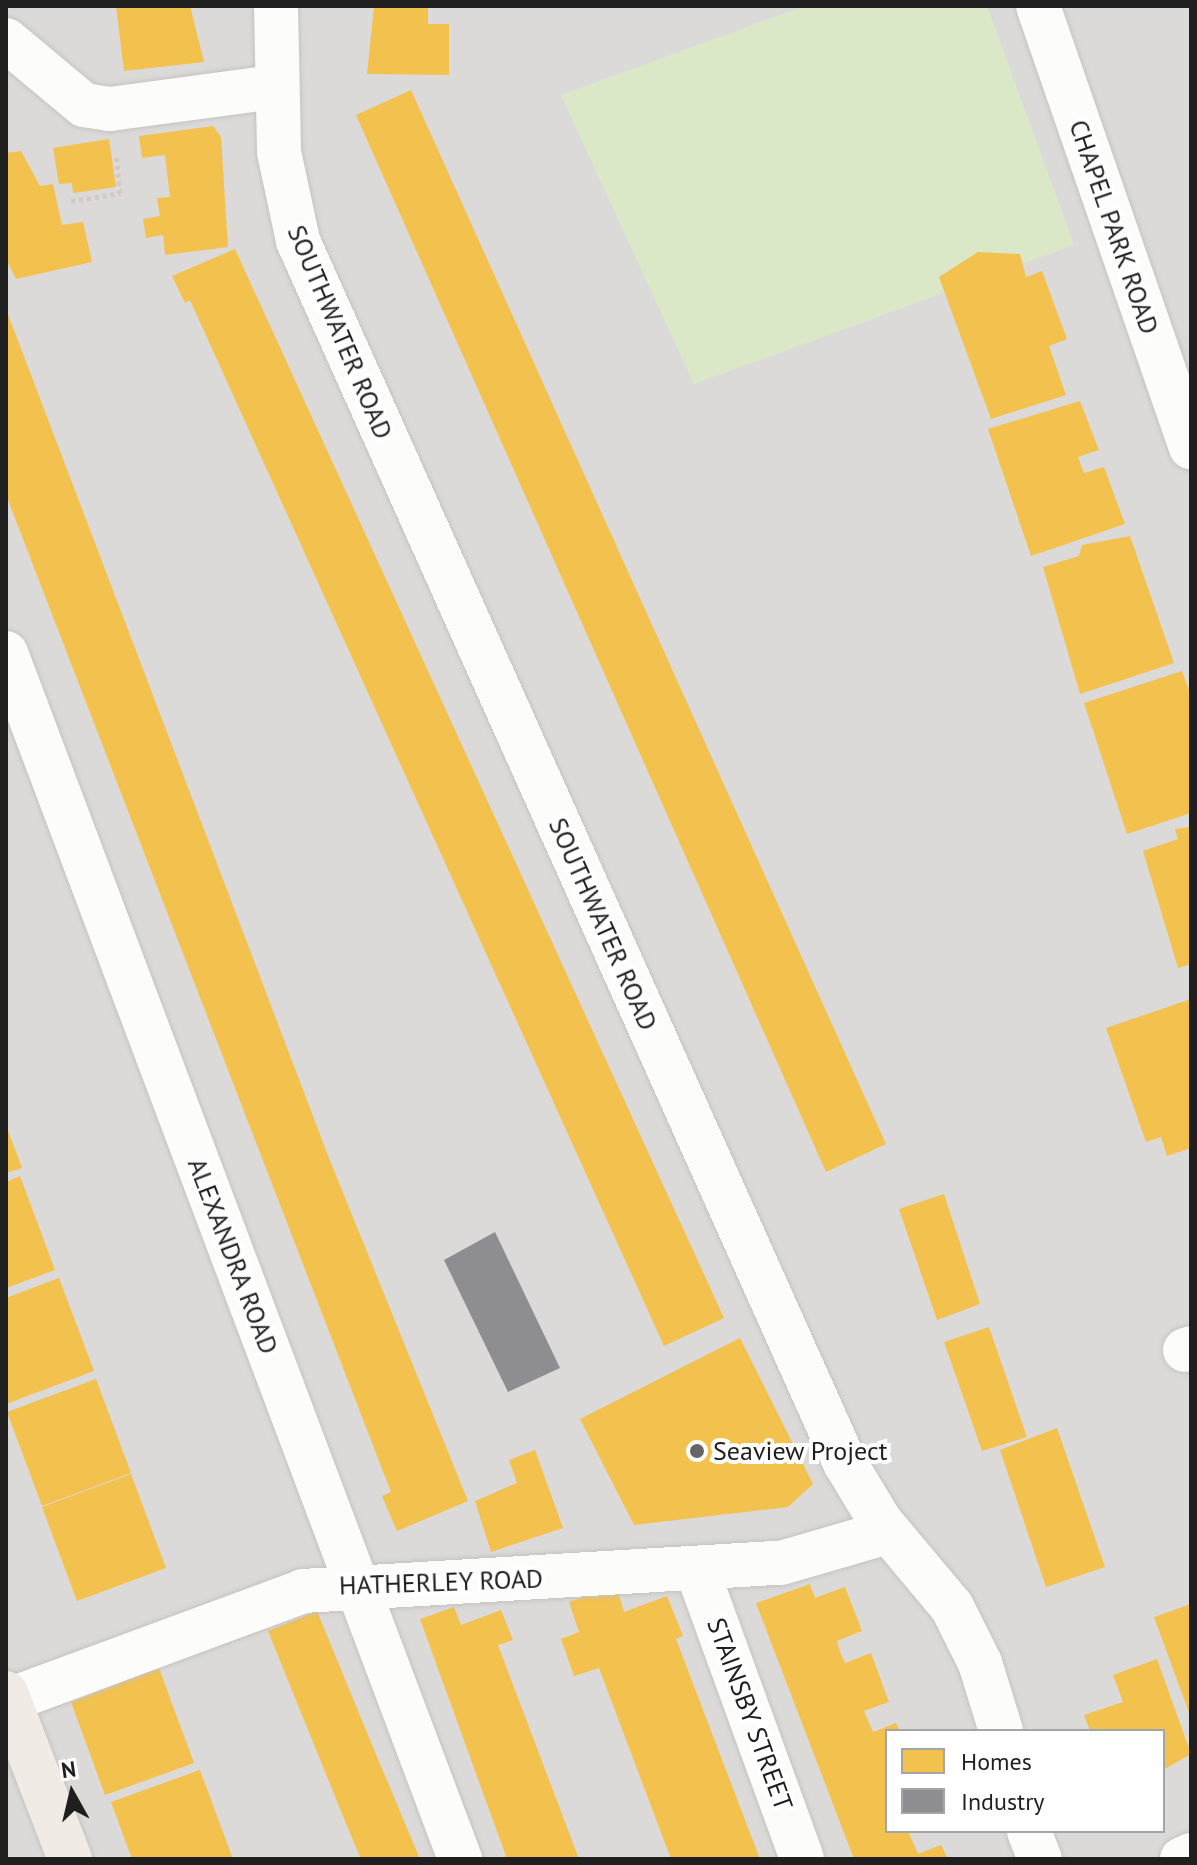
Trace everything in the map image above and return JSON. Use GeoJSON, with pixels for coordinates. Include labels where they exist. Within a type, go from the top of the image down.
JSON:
{"type":"FeatureCollection","features":[{"type":"Feature","properties":{"kind":"main road"},"geometry":{"type":"LineString","coordinates":[[7,1696],[70,1859]]}},
{"type":"Feature","properties":{"kind":"street","name":"SOUTHWATER ROAD"},"geometry":{"type":"LineString","coordinates":[[276,6],[274,87],[285,197],[303,255],[845,1463],[888,1532],[952,1607],[980,1663],[1000,1729]]}},
{"type":"Feature","properties":{"kind":"street","name":"CHAPEL PARK ROAD"},"geometry":{"type":"LineString","coordinates":[[1038,6],[1191,447]]}},
{"type":"Feature","properties":{"kind":"street"},"geometry":{"type":"LineString","coordinates":[[6,40],[84,105],[110,109],[274,87]]}},
{"type":"Feature","properties":{"kind":"street","name":"ALEXANDRA ROAD"},"geometry":{"type":"LineString","coordinates":[[6,653],[350,1582],[460,1859]]}},
{"type":"Feature","properties":{"kind":"street","name":"HATHERLEY ROAD"},"geometry":{"type":"LineString","coordinates":[[7,1696],[303,1591],[350,1582],[423,1585],[781,1563],[888,1532]]}},
{"type":"Feature","properties":{"kind":"street","name":"STAINSBY STREET"},"geometry":{"type":"LineString","coordinates":[[697,1570],[802,1859]]}},
{"type":"Feature","properties":{"kind":"street"},"geometry":{"type":"LineString","coordinates":[[1030,1833],[1040,1859]]}},
{"type":"Feature","properties":{"kind":"street"},"geometry":{"type":"LineString","coordinates":[[1182,1859],[1191,1855]]}},
{"type":"Feature","properties":{"kind":"path"},"geometry":{"type":"LineString","coordinates":[[71,201],[120,193],[110,109]]}},
{"type":"Feature","properties":{"kind":"shaded area"},"geometry":{"type":"Polygon","coordinates":[[[6,6],[1191,6],[1191,1846],[1156,1859],[6,1859],[6,6]]]}},
{"type":"Feature","properties":{"kind":"green space"},"geometry":{"type":"Polygon","coordinates":[[[804,6],[987,6],[1074,245],[694,384],[561,95],[804,6]]]}},
{"type":"Feature","properties":{"kind":"building: Homes"},"geometry":{"type":"Polygon","coordinates":[[[116,6],[190,6],[204,62],[124,71],[116,6]]]}},
{"type":"Feature","properties":{"kind":"building: Homes"},"geometry":{"type":"Polygon","coordinates":[[[374,6],[428,6],[428,24],[449,24],[449,75],[367,74],[374,6]]]}},
{"type":"Feature","properties":{"kind":"building: Homes"},"geometry":{"type":"Polygon","coordinates":[[[411,90],[886,1144],[826,1172],[356,115],[411,90]]]}},
{"type":"Feature","properties":{"kind":"building: Homes"},"geometry":{"type":"Polygon","coordinates":[[[213,126],[221,137],[228,247],[165,255],[163,235],[146,238],[143,219],[160,216],[157,198],[170,197],[165,155],[142,158],[139,136],[213,126]]]}},
{"type":"Feature","properties":{"kind":"building: Homes"},"geometry":{"type":"Polygon","coordinates":[[[109,139],[116,187],[73,193],[72,183],[59,184],[53,148],[109,139]]]}},
{"type":"Feature","properties":{"kind":"building: Homes"},"geometry":{"type":"Polygon","coordinates":[[[21,151],[40,186],[53,184],[62,225],[83,222],[92,262],[16,279],[6,259],[6,153],[21,151]]]}},
{"type":"Feature","properties":{"kind":"building: Homes"},"geometry":{"type":"Polygon","coordinates":[[[235,249],[724,1318],[664,1346],[190,300],[185,303],[172,276],[235,249]]]}},
{"type":"Feature","properties":{"kind":"building: Homes"},"geometry":{"type":"Polygon","coordinates":[[[978,252],[1020,254],[1026,277],[1042,271],[1067,339],[1049,346],[1066,395],[991,419],[939,277],[978,252]]]}},
{"type":"Feature","properties":{"kind":"building: Homes"},"geometry":{"type":"Polygon","coordinates":[[[6,309],[329,1158],[468,1501],[397,1531],[382,1496],[391,1492],[6,495],[6,309]]]}},
{"type":"Feature","properties":{"kind":"building: Homes"},"geometry":{"type":"Polygon","coordinates":[[[1080,401],[1099,450],[1078,457],[1084,473],[1104,467],[1125,524],[1031,556],[988,429],[1080,401]]]}},
{"type":"Feature","properties":{"kind":"building: Homes"},"geometry":{"type":"Polygon","coordinates":[[[1130,536],[1174,663],[1080,694],[1043,567],[1079,556],[1082,545],[1130,536]]]}},
{"type":"Feature","properties":{"kind":"building: Homes"},"geometry":{"type":"Polygon","coordinates":[[[1182,671],[1191,696],[1191,813],[1127,834],[1084,703],[1182,671]]]}},
{"type":"Feature","properties":{"kind":"building: Homes"},"geometry":{"type":"Polygon","coordinates":[[[1190,827],[1191,964],[1178,968],[1143,851],[1178,839],[1175,829],[1190,827]]]}},
{"type":"Feature","properties":{"kind":"building: Homes"},"geometry":{"type":"Polygon","coordinates":[[[1191,999],[1191,1148],[1167,1156],[1161,1137],[1146,1142],[1106,1028],[1191,999]]]}},
{"type":"Feature","properties":{"kind":"building: Homes"},"geometry":{"type":"Polygon","coordinates":[[[6,1125],[22,1168],[6,1173],[6,1125]]]}},
{"type":"Feature","properties":{"kind":"building: Homes"},"geometry":{"type":"Polygon","coordinates":[[[20,1176],[55,1270],[6,1288],[6,1182],[20,1176]]]}},
{"type":"Feature","properties":{"kind":"building: Homes"},"geometry":{"type":"Polygon","coordinates":[[[944,1194],[980,1304],[937,1320],[899,1209],[944,1194]]]}},
{"type":"Feature","properties":{"kind":"building: Homes"},"geometry":{"type":"Polygon","coordinates":[[[59,1278],[94,1371],[6,1404],[6,1298],[59,1278]]]}},
{"type":"Feature","properties":{"kind":"building: Homes"},"geometry":{"type":"Polygon","coordinates":[[[989,1327],[1027,1437],[982,1451],[944,1342],[989,1327]]]}},
{"type":"Feature","properties":{"kind":"building: Homes","name":"Seaview Project"},"geometry":{"type":"Polygon","coordinates":[[[740,1338],[813,1484],[788,1507],[634,1525],[580,1419],[740,1338]]]}},
{"type":"Feature","properties":{"kind":"building: Homes"},"geometry":{"type":"Polygon","coordinates":[[[96,1379],[131,1473],[42,1506],[7,1412],[96,1379]]]}},
{"type":"Feature","properties":{"kind":"building: Homes"},"geometry":{"type":"Polygon","coordinates":[[[1057,1428],[1105,1567],[1046,1587],[1000,1450],[1057,1428]]]}},
{"type":"Feature","properties":{"kind":"building: Homes"},"geometry":{"type":"Polygon","coordinates":[[[535,1450],[563,1528],[491,1552],[475,1501],[517,1483],[509,1460],[535,1450]]]}},
{"type":"Feature","properties":{"kind":"building: Homes"},"geometry":{"type":"Polygon","coordinates":[[[131,1474],[166,1568],[77,1601],[42,1507],[131,1474]]]}},
{"type":"Feature","properties":{"kind":"building: Homes"},"geometry":{"type":"Polygon","coordinates":[[[810,1584],[815,1598],[845,1587],[862,1631],[837,1641],[840,1652],[845,1663],[871,1653],[889,1702],[864,1711],[873,1732],[896,1723],[899,1729],[885,1729],[885,1833],[909,1833],[918,1854],[941,1845],[948,1859],[854,1859],[756,1603],[810,1584]]]}},
{"type":"Feature","properties":{"kind":"building: Homes"},"geometry":{"type":"Polygon","coordinates":[[[616,1586],[624,1612],[667,1596],[683,1636],[676,1639],[760,1859],[671,1859],[599,1668],[574,1676],[561,1639],[579,1632],[569,1602],[616,1586]]]}},
{"type":"Feature","properties":{"kind":"building: Homes"},"geometry":{"type":"Polygon","coordinates":[[[1191,1604],[1191,1718],[1154,1617],[1191,1604]]]}},
{"type":"Feature","properties":{"kind":"building: Homes"},"geometry":{"type":"Polygon","coordinates":[[[454,1607],[461,1625],[501,1610],[513,1640],[498,1645],[579,1859],[507,1859],[420,1619],[454,1607]]]}},
{"type":"Feature","properties":{"kind":"building: Homes"},"geometry":{"type":"Polygon","coordinates":[[[317,1611],[420,1859],[361,1859],[347,1826],[268,1631],[317,1611]]]}},
{"type":"Feature","properties":{"kind":"building: Homes"},"geometry":{"type":"Polygon","coordinates":[[[1157,1659],[1191,1754],[1165,1769],[1165,1729],[1089,1729],[1084,1715],[1123,1702],[1113,1675],[1157,1659]]]}},
{"type":"Feature","properties":{"kind":"building: Homes"},"geometry":{"type":"Polygon","coordinates":[[[159,1668],[194,1763],[105,1795],[71,1702],[159,1668]]]}},
{"type":"Feature","properties":{"kind":"building: Homes"},"geometry":{"type":"Polygon","coordinates":[[[200,1770],[233,1859],[132,1859],[111,1802],[200,1770]]]}},
{"type":"Feature","properties":{"kind":"building: Industry"},"geometry":{"type":"Polygon","coordinates":[[[495,1232],[560,1368],[508,1392],[444,1260],[495,1232]]]}},
{"type":"Feature","properties":{"kind":"place","name":"Seaview Project"},"geometry":{"type":"Point","coordinates":[697,1451]}}]}
